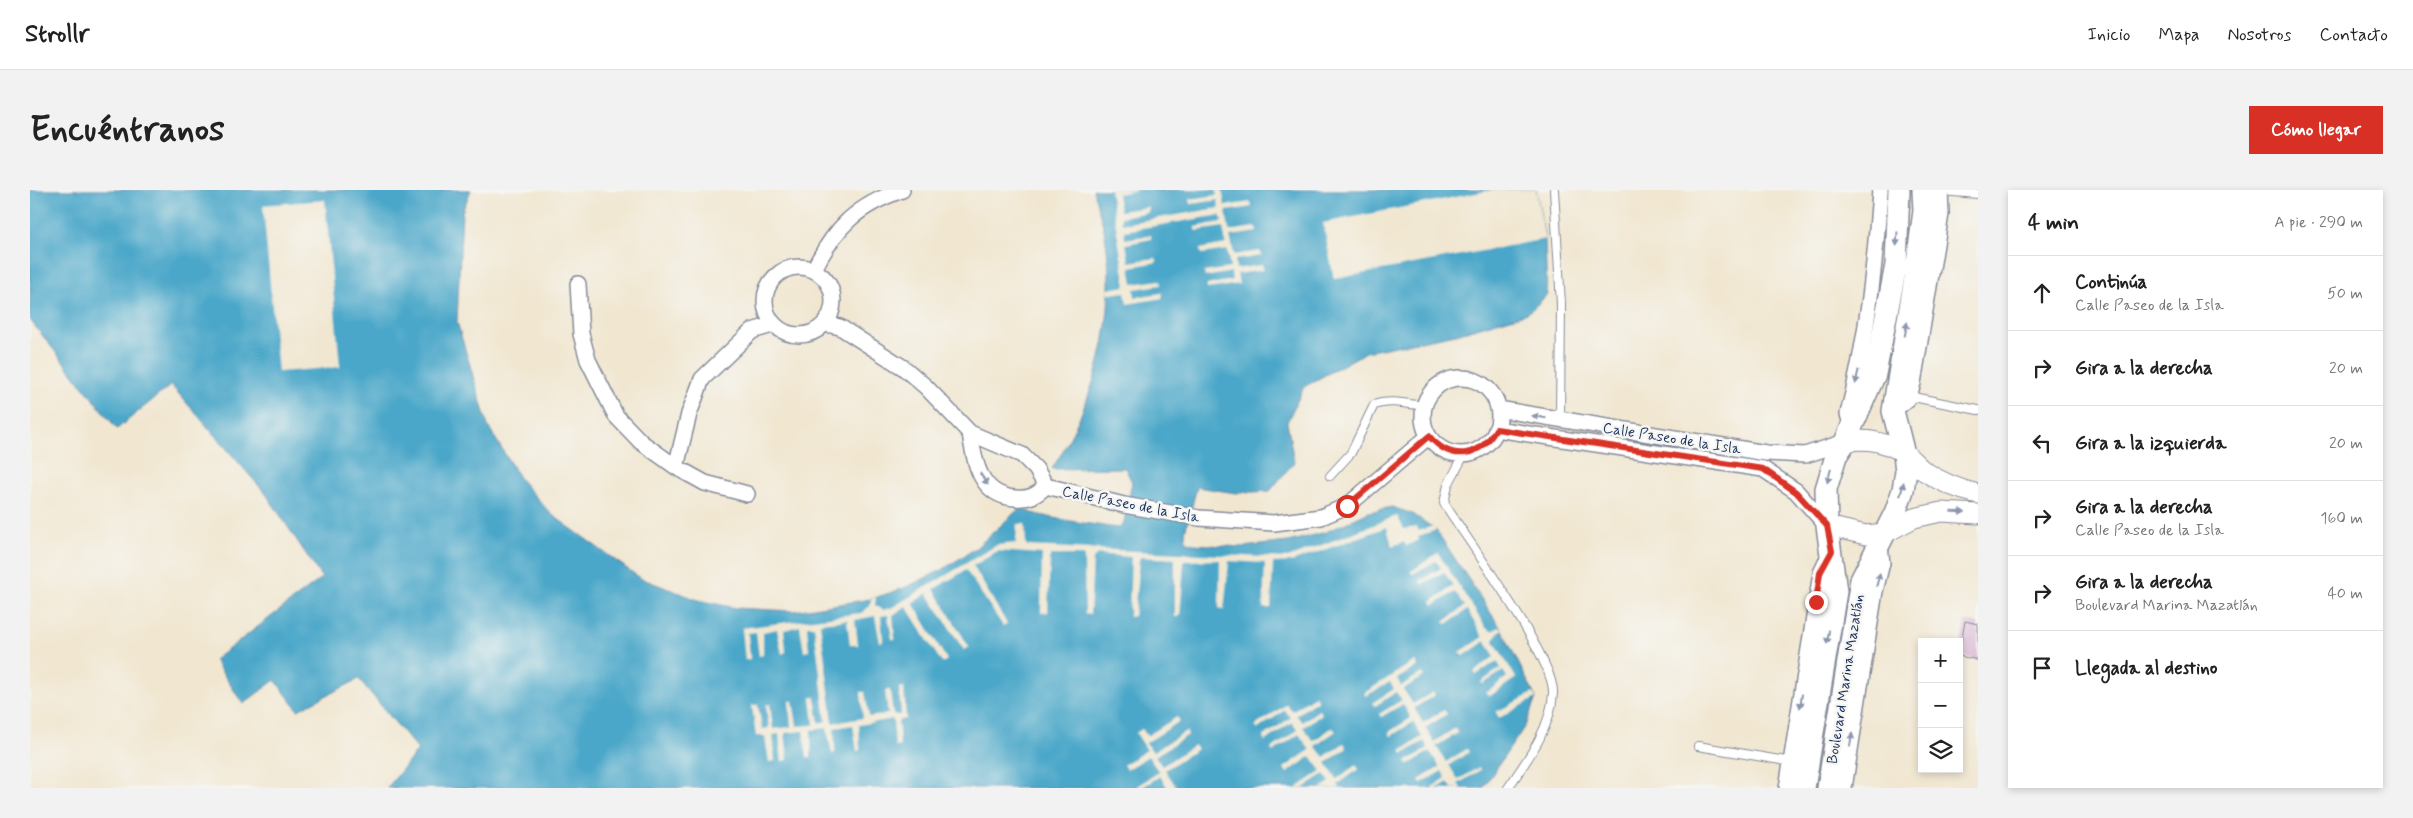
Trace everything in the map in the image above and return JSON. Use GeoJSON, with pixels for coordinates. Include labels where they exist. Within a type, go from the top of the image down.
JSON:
{"type":"FeatureCollection","features":[{"type":"Feature","properties":{"kind":"main road","name":"Boulevard Marina Mazatlán"},"geometry":{"type":"LineString","coordinates":[[1804,788],[1836,591],[1832,551],[1827,526],[1826,489],[1836,456],[1848,435],[1875,374],[1896,265],[1899,190]]}},
{"type":"Feature","properties":{"kind":"main road","name":"Boulevard Marina Mazatlán"},"geometry":{"type":"LineString","coordinates":[[1828,788],[1861,580],[1895,513],[1903,490],[1906,471],[1904,454],[1893,411],[1924,211],[1934,190]]}},
{"type":"Feature","properties":{"kind":"street"},"geometry":{"type":"LineString","coordinates":[[814,269],[823,251],[858,211],[877,199],[902,190]]}},
{"type":"Feature","properties":{"kind":"street"},"geometry":{"type":"LineString","coordinates":[[1880,190],[1876,246],[1862,353],[1848,414],[1848,435],[1875,440],[1904,454],[1924,471],[1945,482],[1978,494]]}},
{"type":"Feature","properties":{"kind":"street"},"geometry":{"type":"LineString","coordinates":[[1893,411],[1908,396],[1913,383],[1941,214],[1934,190]]}},
{"type":"Feature","properties":{"kind":"street"},"geometry":{"type":"LineString","coordinates":[[793,267],[814,269],[827,280],[834,297],[831,316],[826,324],[817,331],[796,336],[785,333],[772,325],[765,300],[770,282],[784,270],[793,267]]}},
{"type":"Feature","properties":{"kind":"street"},"geometry":{"type":"LineString","coordinates":[[578,284],[581,334],[588,360],[616,416],[640,442],[676,467],[705,483],[747,494]]}},
{"type":"Feature","properties":{"kind":"street","name":"Calle Paseo de la Isla"},"geometry":{"type":"LineString","coordinates":[[826,324],[840,327],[904,368],[926,387],[970,433],[1022,455],[1036,469],[1046,486],[1124,505],[1199,518],[1274,523],[1321,517],[1347,506],[1429,436]]}},
{"type":"Feature","properties":{"kind":"street"},"geometry":{"type":"LineString","coordinates":[[676,467],[689,414],[702,379],[752,330],[772,325]]}},
{"type":"Feature","properties":{"kind":"street"},"geometry":{"type":"LineString","coordinates":[[1453,378],[1477,381],[1487,388],[1494,398],[1498,409],[1496,429],[1484,445],[1465,453],[1445,450],[1429,436],[1424,425],[1424,406],[1432,391],[1442,383],[1453,378]]}},
{"type":"Feature","properties":{"kind":"street","name":"Calle Paseo de la Isla"},"geometry":{"type":"LineString","coordinates":[[1498,409],[1766,453],[1805,455],[1848,435]]}},
{"type":"Feature","properties":{"kind":"street","name":"Calle Paseo de la Isla"},"geometry":{"type":"LineString","coordinates":[[1496,429],[1763,469],[1796,492],[1827,526]]}},
{"type":"Feature","properties":{"kind":"street","name":"Calle Paseo de la Isla"},"geometry":{"type":"LineString","coordinates":[[970,433],[978,472],[993,491],[1007,498],[1027,499],[1039,493],[1046,486]]}},
{"type":"Feature","properties":{"kind":"street"},"geometry":{"type":"LineString","coordinates":[[1763,469],[1766,453]]}},
{"type":"Feature","properties":{"kind":"street"},"geometry":{"type":"LineString","coordinates":[[1827,526],[1882,539],[1914,518],[1941,512],[1978,514]]}},
{"type":"Feature","properties":{"kind":"street","name":"Boulevard Marina Mazatlán"},"geometry":{"type":"LineString","coordinates":[[1844,788],[1875,591],[1882,562],[1882,539]]}},
{"type":"Feature","properties":{"kind":"street"},"geometry":{"type":"LineString","coordinates":[[1787,788],[1820,573],[1832,551]]}},
{"type":"Feature","properties":{"kind":"lane"},"geometry":{"type":"LineString","coordinates":[[1554,190],[1561,304],[1560,420]]}},
{"type":"Feature","properties":{"kind":"lane"},"geometry":{"type":"LineString","coordinates":[[1934,190],[1978,194]]}},
{"type":"Feature","properties":{"kind":"lane"},"geometry":{"type":"LineString","coordinates":[[1908,396],[1978,410]]}},
{"type":"Feature","properties":{"kind":"lane"},"geometry":{"type":"LineString","coordinates":[[1330,476],[1358,442],[1374,405],[1392,402],[1424,406]]}},
{"type":"Feature","properties":{"kind":"lane"},"geometry":{"type":"LineString","coordinates":[[1465,453],[1448,485],[1444,503],[1544,660],[1553,692],[1546,723],[1531,756],[1508,788]]}},
{"type":"Feature","properties":{"kind":"lane"},"geometry":{"type":"LineString","coordinates":[[1698,746],[1792,762]]}},
{"type":"Feature","properties":{"kind":"water"},"geometry":{"type":"Polygon","coordinates":[[[30,190],[471,190],[462,212],[457,322],[488,426],[520,479],[551,514],[640,578],[698,600],[736,608],[794,611],[871,599],[904,588],[942,570],[976,548],[1021,507],[1026,511],[1048,517],[1110,527],[1119,528],[1124,522],[1132,482],[1125,468],[1052,469],[1081,415],[1092,386],[1106,326],[1109,296],[1109,265],[1105,235],[1093,190],[1536,190],[1545,239],[1547,295],[1528,313],[1456,334],[1366,352],[1304,387],[1287,422],[1294,462],[1270,491],[1236,493],[1197,487],[1185,532],[1186,541],[1193,544],[1242,547],[1288,542],[1326,532],[1369,512],[1392,507],[1413,514],[1436,530],[1502,630],[1536,698],[1525,726],[1483,788],[387,788],[418,750],[359,679],[298,710],[275,680],[243,704],[214,660],[322,578],[266,494],[171,385],[117,429],[30,320],[30,190]]]}},
{"type":"Feature","properties":{"kind":"pier"},"geometry":{"type":"Polygon","coordinates":[[[1110,190],[1138,190],[1117,194],[1120,211],[1148,207],[1148,212],[1121,217],[1122,224],[1219,208],[1218,200],[1191,204],[1190,199],[1217,195],[1216,190],[1222,190],[1225,206],[1251,202],[1252,207],[1226,211],[1229,231],[1256,227],[1257,232],[1230,236],[1234,255],[1260,251],[1261,256],[1235,260],[1236,269],[1262,265],[1263,270],[1237,274],[1239,284],[1207,289],[1207,285],[1232,280],[1231,272],[1205,277],[1204,272],[1230,268],[1227,250],[1201,254],[1200,249],[1226,244],[1223,227],[1196,231],[1195,227],[1222,222],[1220,215],[1124,231],[1125,239],[1151,235],[1151,239],[1126,244],[1129,262],[1156,258],[1157,262],[1130,267],[1133,284],[1160,280],[1161,285],[1134,289],[1135,297],[1162,293],[1163,298],[1127,304],[1125,292],[1109,294],[1108,289],[1126,286],[1110,190]]]}},
{"type":"Feature","properties":{"kind":"pier"},"geometry":{"type":"Polygon","coordinates":[[[1492,190],[1536,190],[1545,239],[1334,279],[1323,223],[1492,190]]]}},
{"type":"Feature","properties":{"kind":"pier"},"geometry":{"type":"Polygon","coordinates":[[[325,200],[340,367],[278,372],[263,205],[325,200]]]}},
{"type":"Feature","properties":{"kind":"pier"},"geometry":{"type":"Polygon","coordinates":[[[1397,516],[1404,529],[1417,527],[1419,531],[1433,526],[1436,530],[1418,536],[1419,540],[1406,546],[1404,542],[1392,546],[1387,527],[1291,562],[1273,563],[1271,608],[1263,608],[1265,563],[1229,561],[1224,609],[1219,608],[1220,560],[1184,561],[1180,616],[1175,617],[1175,559],[1141,557],[1139,559],[1134,616],[1129,617],[1131,557],[1097,554],[1093,559],[1090,614],[1085,614],[1084,555],[1050,555],[1048,612],[1041,613],[1042,554],[997,551],[973,566],[1007,624],[1003,626],[966,570],[934,589],[969,647],[964,650],[927,593],[913,603],[947,660],[942,663],[906,606],[893,615],[895,639],[892,639],[888,615],[881,616],[883,641],[880,642],[875,616],[855,620],[858,645],[850,645],[847,620],[820,623],[833,723],[863,718],[861,692],[865,692],[869,717],[888,714],[885,690],[890,690],[893,715],[901,715],[899,688],[904,687],[906,719],[898,720],[900,746],[895,747],[893,719],[859,725],[860,750],[857,751],[853,725],[834,728],[835,753],[832,754],[827,728],[811,730],[811,757],[807,757],[803,731],[785,733],[788,760],[782,761],[779,734],[773,735],[775,761],[769,762],[765,736],[756,736],[752,705],[758,705],[762,729],[769,728],[766,705],[770,704],[773,729],[791,727],[789,701],[793,701],[797,726],[814,725],[811,697],[815,697],[819,723],[826,721],[814,626],[807,626],[809,651],[804,652],[800,626],[784,630],[786,652],[782,654],[777,629],[763,632],[763,655],[759,656],[756,632],[748,633],[750,659],[745,660],[742,628],[861,613],[870,606],[871,599],[876,597],[875,605],[883,610],[891,608],[997,545],[1016,543],[1017,524],[1025,524],[1026,546],[1288,558],[1397,516]]]}},
{"type":"Feature","properties":{"kind":"pier"},"geometry":{"type":"Polygon","coordinates":[[[1438,553],[1486,628],[1492,631],[1500,627],[1502,630],[1496,635],[1494,641],[1516,678],[1490,696],[1486,693],[1507,677],[1503,671],[1483,684],[1481,682],[1501,668],[1497,661],[1476,675],[1474,672],[1495,656],[1485,641],[1464,656],[1460,652],[1483,637],[1467,610],[1447,624],[1444,622],[1465,606],[1455,592],[1434,605],[1431,602],[1453,586],[1444,572],[1422,584],[1420,581],[1441,568],[1436,561],[1413,574],[1410,572],[1438,553]]]}},
{"type":"Feature","properties":{"kind":"pier"},"geometry":{"type":"Polygon","coordinates":[[[1415,661],[1418,666],[1397,679],[1401,686],[1422,673],[1424,676],[1403,689],[1413,704],[1433,692],[1435,695],[1414,708],[1423,723],[1444,710],[1447,714],[1425,728],[1434,742],[1455,728],[1458,733],[1436,746],[1446,762],[1467,749],[1469,752],[1449,765],[1458,780],[1479,767],[1480,770],[1458,784],[1461,788],[1452,788],[1448,782],[1438,788],[1431,788],[1446,778],[1442,771],[1421,783],[1419,780],[1440,767],[1430,751],[1408,765],[1406,762],[1428,748],[1424,741],[1403,754],[1401,751],[1422,737],[1413,722],[1391,736],[1389,732],[1411,718],[1403,704],[1381,717],[1379,714],[1402,700],[1396,692],[1375,706],[1372,703],[1394,689],[1390,682],[1366,696],[1364,693],[1415,661]]]}},
{"type":"Feature","properties":{"kind":"pier"},"geometry":{"type":"Polygon","coordinates":[[[1533,693],[1536,698],[1499,718],[1496,712],[1533,693]]]}},
{"type":"Feature","properties":{"kind":"pier"},"geometry":{"type":"Polygon","coordinates":[[[1315,696],[1318,700],[1296,715],[1302,722],[1319,710],[1322,714],[1303,727],[1313,741],[1333,727],[1336,731],[1315,746],[1324,757],[1344,743],[1347,748],[1326,763],[1337,779],[1356,765],[1359,769],[1338,784],[1340,788],[1321,788],[1330,782],[1324,774],[1303,788],[1297,788],[1322,771],[1311,756],[1287,773],[1284,768],[1310,750],[1299,734],[1273,752],[1271,749],[1298,730],[1292,722],[1265,741],[1263,737],[1290,718],[1285,710],[1258,729],[1255,726],[1287,704],[1292,711],[1315,696]]]}},
{"type":"Feature","properties":{"kind":"pier"},"geometry":{"type":"Polygon","coordinates":[[[1177,717],[1180,721],[1146,743],[1153,752],[1186,731],[1188,735],[1155,756],[1162,766],[1194,745],[1197,749],[1165,770],[1177,788],[1168,788],[1160,776],[1138,788],[1137,786],[1159,772],[1148,756],[1127,770],[1123,765],[1147,750],[1136,733],[1142,729],[1147,736],[1177,717]]]}},
{"type":"Feature","properties":{"kind":"building"},"geometry":{"type":"Polygon","coordinates":[[[1965,621],[1978,624],[1978,660],[1963,657],[1962,638],[1965,621]]]}},
{"type":"Feature","properties":{"kind":"route"},"geometry":{"type":"LineString","coordinates":[[1347,506],[1429,436],[1445,450],[1465,453],[1484,445],[1496,429],[1763,469],[1776,476],[1796,492],[1814,509],[1827,526],[1832,551],[1820,573],[1816,602]]}}]}
